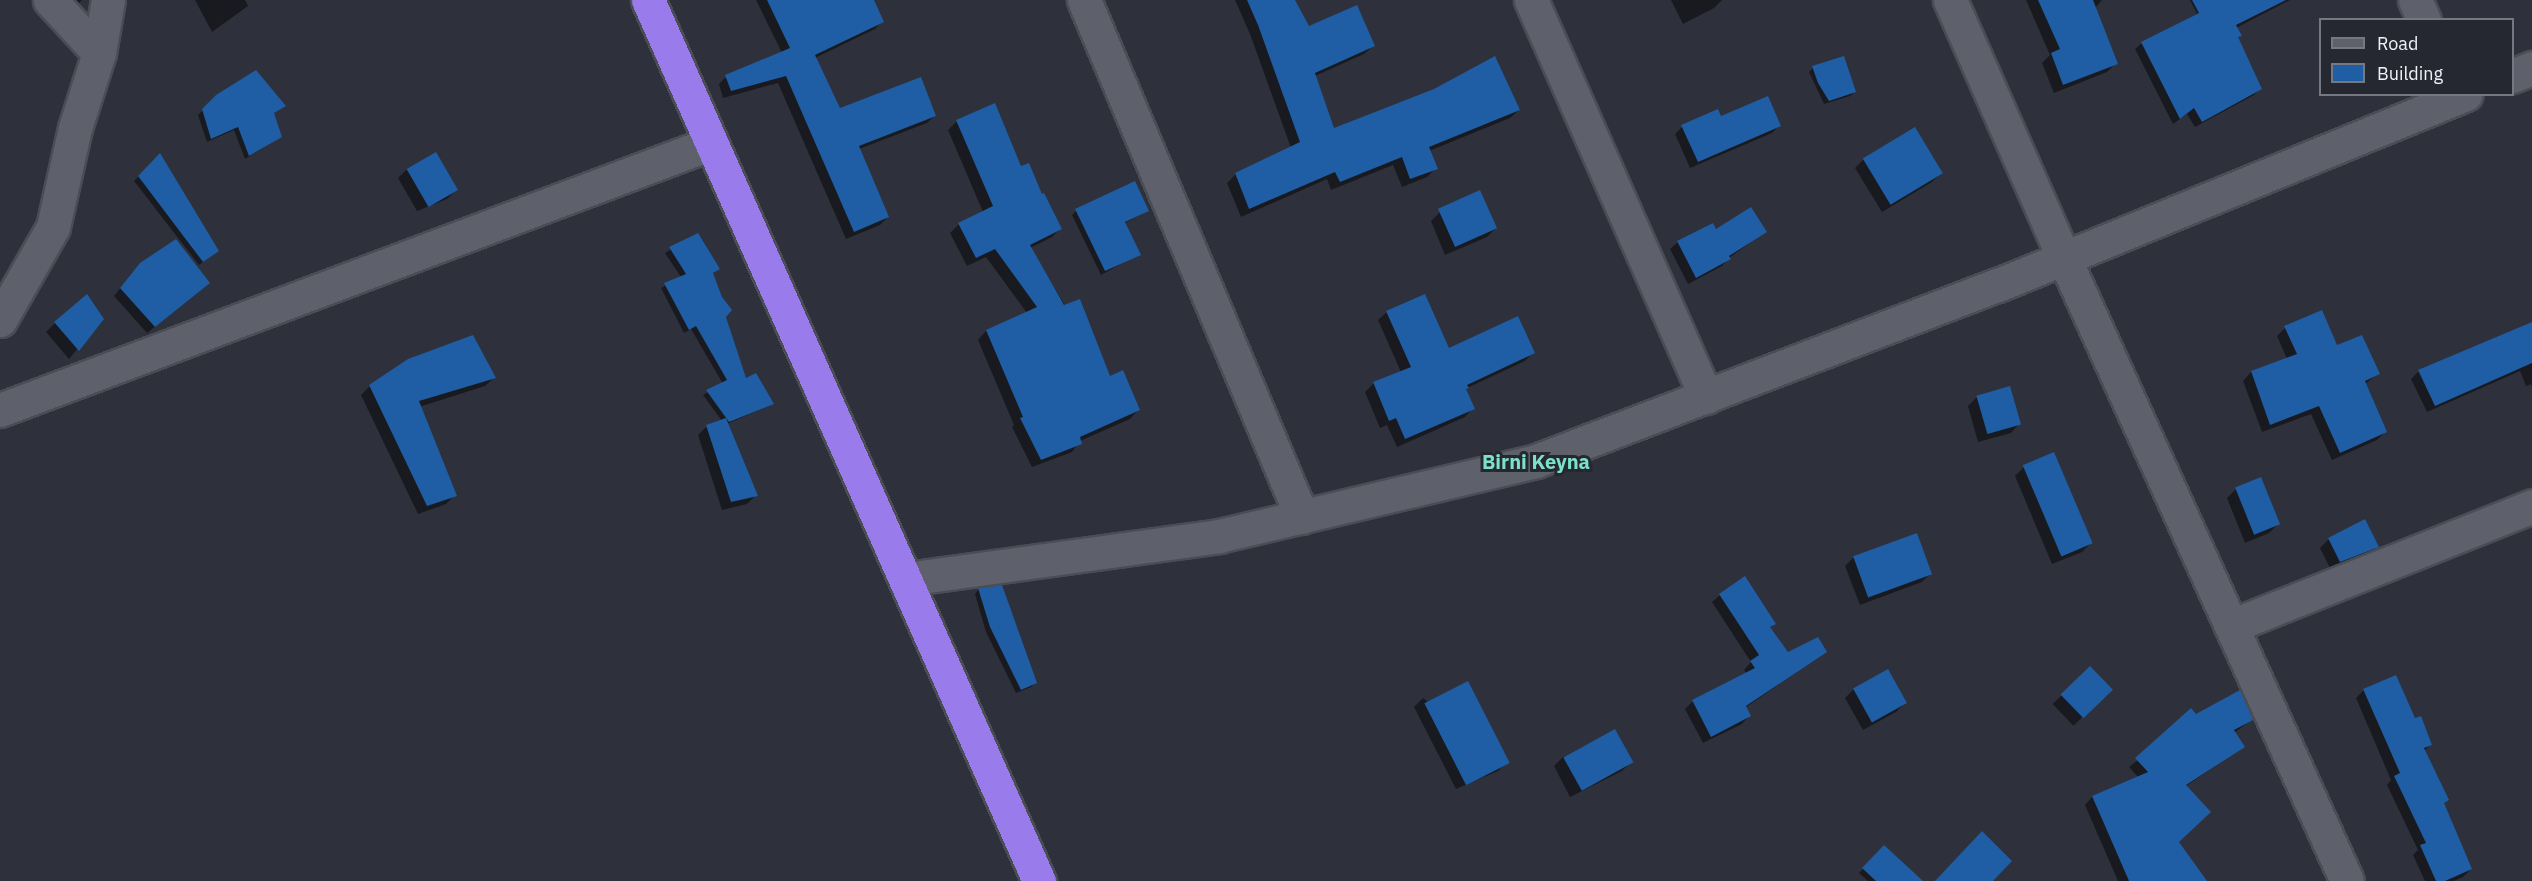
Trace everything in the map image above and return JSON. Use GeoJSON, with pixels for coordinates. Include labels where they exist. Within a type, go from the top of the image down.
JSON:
{"type":"FeatureCollection","features":[{"type":"Feature","properties":{"kind":"highway"},"geometry":{"type":"LineString","coordinates":[[648,0],[1039,881]]}},
{"type":"Feature","properties":{"kind":"street"},"geometry":{"type":"LineString","coordinates":[[50,0],[99,53]]}},
{"type":"Feature","properties":{"kind":"street"},"geometry":{"type":"LineString","coordinates":[[0,320],[53,227],[75,128],[99,53],[108,0]]}},
{"type":"Feature","properties":{"kind":"street"},"geometry":{"type":"LineString","coordinates":[[1084,0],[1302,517]]}},
{"type":"Feature","properties":{"kind":"street"},"geometry":{"type":"LineString","coordinates":[[1531,0],[1706,397]]}},
{"type":"Feature","properties":{"kind":"street"},"geometry":{"type":"LineString","coordinates":[[1950,0],[2064,258],[2347,881]]}},
{"type":"Feature","properties":{"kind":"street"},"geometry":{"type":"LineString","coordinates":[[2415,0],[2423,18]]}},
{"type":"Feature","properties":{"kind":"street"},"geometry":{"type":"LineString","coordinates":[[2514,75],[2532,68]]}},
{"type":"Feature","properties":{"kind":"street"},"geometry":{"type":"LineString","coordinates":[[906,579],[1219,536],[1536,461],[2064,258],[2460,96]]}},
{"type":"Feature","properties":{"kind":"street"},"geometry":{"type":"LineString","coordinates":[[0,410],[712,143]]}},
{"type":"Feature","properties":{"kind":"street"},"geometry":{"type":"LineString","coordinates":[[2231,626],[2532,506]]}},
{"type":"Feature","properties":{"kind":"building"},"geometry":{"type":"Polygon","coordinates":[[[767,0],[874,0],[884,22],[815,55],[840,108],[921,77],[936,116],[859,146],[889,217],[854,232],[786,76],[731,91],[725,75],[790,48],[767,0]]]}},
{"type":"Feature","properties":{"kind":"building"},"geometry":{"type":"Polygon","coordinates":[[[1247,0],[1295,0],[1309,26],[1357,5],[1375,46],[1315,73],[1334,128],[1434,89],[1495,56],[1520,110],[1429,147],[1438,169],[1410,179],[1402,157],[1340,182],[1335,172],[1249,209],[1235,173],[1300,142],[1247,0]]]}},
{"type":"Feature","properties":{"kind":"building"},"geometry":{"type":"Polygon","coordinates":[[[2038,0],[2093,0],[2118,64],[2063,85],[2051,53],[2060,49],[2038,0]]]}},
{"type":"Feature","properties":{"kind":"building"},"geometry":{"type":"Polygon","coordinates":[[[2192,0],[2286,0],[2236,25],[2242,36],[2238,37],[2262,89],[2202,122],[2194,108],[2180,119],[2141,42],[2199,13],[2192,0]]]}},
{"type":"Feature","properties":{"kind":"building"},"geometry":{"type":"Polygon","coordinates":[[[1844,56],[1856,92],[1829,101],[1818,83],[1812,66],[1844,56]]]}},
{"type":"Feature","properties":{"kind":"building"},"geometry":{"type":"Polygon","coordinates":[[[256,70],[286,106],[274,113],[282,137],[249,156],[238,127],[211,139],[202,109],[216,95],[256,70]]]}},
{"type":"Feature","properties":{"kind":"building"},"geometry":{"type":"Polygon","coordinates":[[[1768,96],[1781,126],[1698,162],[1681,125],[1718,109],[1721,116],[1768,96]]]}},
{"type":"Feature","properties":{"kind":"building"},"geometry":{"type":"Polygon","coordinates":[[[995,103],[1021,166],[1029,163],[1042,194],[1044,193],[1062,229],[1030,245],[1064,305],[1080,299],[1110,376],[1123,370],[1140,410],[1080,437],[1082,444],[1041,460],[1020,418],[1023,417],[986,330],[1037,307],[995,249],[976,258],[958,223],[993,206],[956,120],[995,103]]]}},
{"type":"Feature","properties":{"kind":"building"},"geometry":{"type":"Polygon","coordinates":[[[1915,127],[1943,173],[1891,205],[1863,158],[1915,127]]]}},
{"type":"Feature","properties":{"kind":"building"},"geometry":{"type":"Polygon","coordinates":[[[436,152],[458,190],[429,207],[407,169],[436,152]]]}},
{"type":"Feature","properties":{"kind":"building"},"geometry":{"type":"Polygon","coordinates":[[[160,153],[219,251],[203,262],[138,176],[160,153]]]}},
{"type":"Feature","properties":{"kind":"building"},"geometry":{"type":"Polygon","coordinates":[[[1135,181],[1149,211],[1125,222],[1141,255],[1105,271],[1075,209],[1135,181]]]}},
{"type":"Feature","properties":{"kind":"building"},"geometry":{"type":"Polygon","coordinates":[[[1480,190],[1497,228],[1455,247],[1438,209],[1480,190]]]}},
{"type":"Feature","properties":{"kind":"building"},"geometry":{"type":"Polygon","coordinates":[[[1751,207],[1767,232],[1729,256],[1731,259],[1696,278],[1677,241],[1713,223],[1716,229],[1751,207]]]}},
{"type":"Feature","properties":{"kind":"building"},"geometry":{"type":"Polygon","coordinates":[[[698,233],[720,269],[713,273],[722,297],[732,310],[726,317],[746,378],[756,373],[774,404],[729,422],[706,390],[727,380],[696,326],[689,330],[664,283],[686,274],[669,247],[698,233]]]}},
{"type":"Feature","properties":{"kind":"building"},"geometry":{"type":"Polygon","coordinates":[[[176,239],[210,283],[155,327],[120,288],[140,263],[176,239]]]}},
{"type":"Feature","properties":{"kind":"building"},"geometry":{"type":"Polygon","coordinates":[[[87,294],[104,319],[79,351],[54,322],[87,294]]]}},
{"type":"Feature","properties":{"kind":"building"},"geometry":{"type":"Polygon","coordinates":[[[1425,294],[1449,348],[1518,316],[1535,353],[1467,385],[1469,388],[1466,389],[1475,409],[1405,439],[1396,418],[1389,421],[1373,382],[1411,367],[1386,311],[1425,294]]]}},
{"type":"Feature","properties":{"kind":"building"},"geometry":{"type":"Polygon","coordinates":[[[2322,310],[2337,345],[2362,335],[2380,374],[2365,381],[2387,432],[2340,453],[2319,406],[2270,425],[2251,371],[2297,354],[2284,326],[2322,310]]]}},
{"type":"Feature","properties":{"kind":"building"},"geometry":{"type":"Polygon","coordinates":[[[2532,322],[2532,363],[2435,406],[2418,370],[2532,322]]]}},
{"type":"Feature","properties":{"kind":"building"},"geometry":{"type":"Polygon","coordinates":[[[473,335],[496,378],[419,401],[457,496],[427,506],[369,385],[408,359],[473,335]]]}},
{"type":"Feature","properties":{"kind":"building"},"geometry":{"type":"Polygon","coordinates":[[[2010,386],[2021,424],[1987,434],[1976,396],[2010,386]]]}},
{"type":"Feature","properties":{"kind":"building"},"geometry":{"type":"Polygon","coordinates":[[[726,418],[758,496],[731,502],[706,425],[726,418]]]}},
{"type":"Feature","properties":{"kind":"building"},"geometry":{"type":"Polygon","coordinates":[[[2054,452],[2093,543],[2061,556],[2023,465],[2054,452]]]}},
{"type":"Feature","properties":{"kind":"building"},"geometry":{"type":"Polygon","coordinates":[[[2261,477],[2280,524],[2254,535],[2235,487],[2261,477]]]}},
{"type":"Feature","properties":{"kind":"building"},"geometry":{"type":"Polygon","coordinates":[[[2365,519],[2379,547],[2340,562],[2328,538],[2365,519]]]}},
{"type":"Feature","properties":{"kind":"building"},"geometry":{"type":"Polygon","coordinates":[[[1917,533],[1932,574],[1868,598],[1853,556],[1917,533]]]}},
{"type":"Feature","properties":{"kind":"building"},"geometry":{"type":"Polygon","coordinates":[[[1745,576],[1776,624],[1770,627],[1788,652],[1818,637],[1827,652],[1746,706],[1751,716],[1711,737],[1692,700],[1755,668],[1750,661],[1759,655],[1719,594],[1745,576]]]}},
{"type":"Feature","properties":{"kind":"building"},"geometry":{"type":"Polygon","coordinates":[[[1002,585],[1037,683],[1021,690],[990,627],[978,588],[1002,585]]]}},
{"type":"Feature","properties":{"kind":"building"},"geometry":{"type":"Polygon","coordinates":[[[2090,666],[2113,690],[2083,718],[2061,694],[2090,666]]]}},
{"type":"Feature","properties":{"kind":"building"},"geometry":{"type":"Polygon","coordinates":[[[1888,669],[1907,703],[1872,723],[1853,688],[1888,669]]]}},
{"type":"Feature","properties":{"kind":"building"},"geometry":{"type":"Polygon","coordinates":[[[2396,675],[2415,718],[2421,716],[2432,745],[2424,748],[2449,800],[2444,803],[2472,869],[2445,881],[2436,881],[2420,845],[2426,843],[2394,776],[2400,773],[2363,689],[2396,675]]]}},
{"type":"Feature","properties":{"kind":"building"},"geometry":{"type":"Polygon","coordinates":[[[1468,681],[1510,763],[1466,785],[1424,703],[1468,681]]]}},
{"type":"Feature","properties":{"kind":"building"},"geometry":{"type":"Polygon","coordinates":[[[2240,690],[2253,720],[2234,730],[2245,747],[2186,785],[2211,812],[2179,842],[2207,881],[2129,881],[2092,796],[2148,772],[2135,758],[2191,708],[2196,714],[2240,690]]]}},
{"type":"Feature","properties":{"kind":"building"},"geometry":{"type":"Polygon","coordinates":[[[1615,729],[1633,762],[1582,791],[1563,758],[1615,729]]]}},
{"type":"Feature","properties":{"kind":"building"},"geometry":{"type":"Polygon","coordinates":[[[1982,831],[2012,861],[1993,881],[1935,881],[1982,831]]]}},
{"type":"Feature","properties":{"kind":"building"},"geometry":{"type":"Polygon","coordinates":[[[1884,845],[1923,881],[1876,881],[1862,868],[1884,845]]]}},
{"type":"Feature","properties":{"kind":"district","name":"Birni Keyna"},"geometry":{"type":"Point","coordinates":[1536,461]}}]}
